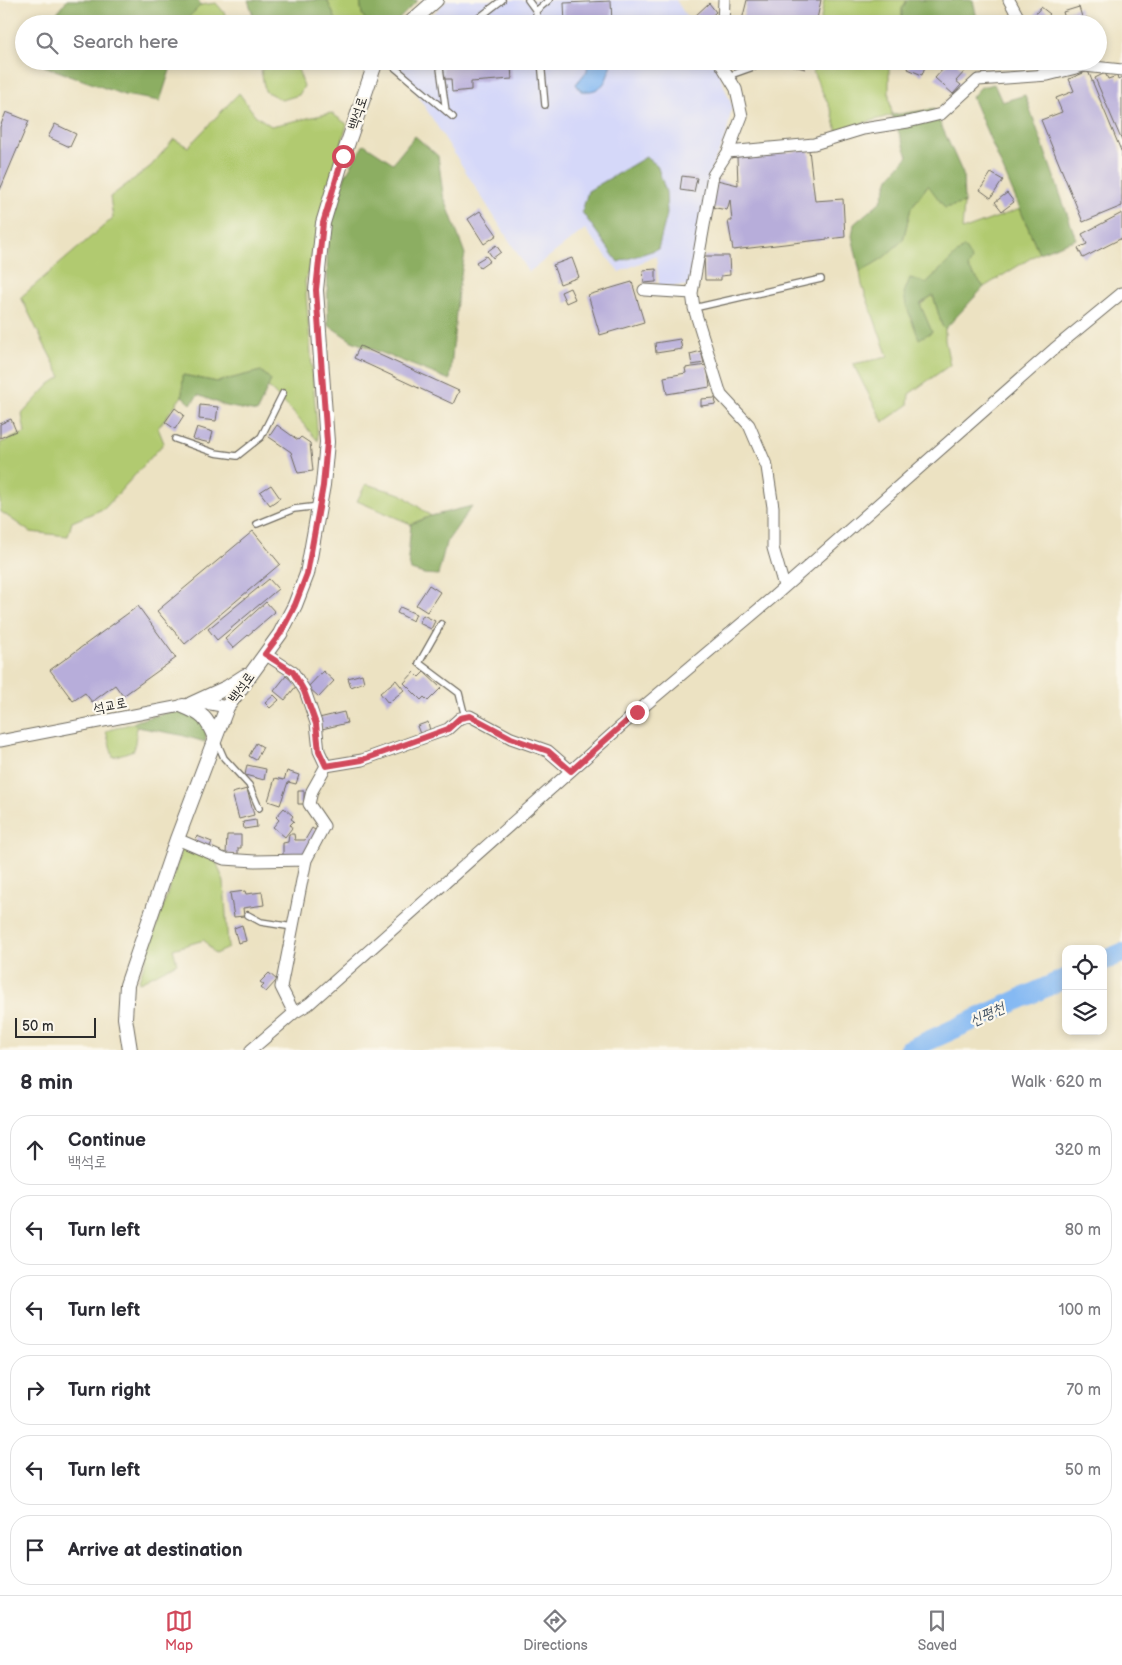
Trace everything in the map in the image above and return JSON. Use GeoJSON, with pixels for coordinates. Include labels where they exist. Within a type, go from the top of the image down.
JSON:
{"type":"FeatureCollection","features":[{"type":"Feature","properties":{"kind":"street"},"geometry":{"type":"LineString","coordinates":[[419,15],[436,0]]}},
{"type":"Feature","properties":{"kind":"street"},"geometry":{"type":"LineString","coordinates":[[724,0],[724,15]]}},
{"type":"Feature","properties":{"kind":"street"},"geometry":{"type":"LineString","coordinates":[[1009,0],[1017,15]]}},
{"type":"Feature","properties":{"kind":"street"},"geometry":{"type":"LineString","coordinates":[[1107,68],[1122,70]]}},
{"type":"Feature","properties":{"kind":"street","name":"백석로"},"geometry":{"type":"LineString","coordinates":[[130,1050],[125,1018],[127,985],[177,840],[226,707],[280,634],[295,605],[307,574],[320,506],[327,442],[316,290],[323,223],[343,156],[373,70]]}},
{"type":"Feature","properties":{"kind":"street"},"geometry":{"type":"LineString","coordinates":[[724,70],[736,89],[742,116],[728,152],[713,176],[692,293],[694,308],[721,395],[749,425],[767,467],[773,507],[773,548],[784,586]]}},
{"type":"Feature","properties":{"kind":"street"},"geometry":{"type":"LineString","coordinates":[[1046,70],[1048,75]]}},
{"type":"Feature","properties":{"kind":"street"},"geometry":{"type":"LineString","coordinates":[[728,152],[814,144],[863,129],[908,122],[940,114],[978,80],[1048,75],[1068,70]]}},
{"type":"Feature","properties":{"kind":"street"},"geometry":{"type":"LineString","coordinates":[[644,290],[692,293]]}},
{"type":"Feature","properties":{"kind":"street"},"geometry":{"type":"LineString","coordinates":[[251,1050],[294,1013],[309,1004],[571,771],[1054,349],[1122,293]]}},
{"type":"Feature","properties":{"kind":"street"},"geometry":{"type":"LineString","coordinates":[[265,654],[293,672],[304,691],[316,724],[319,751],[326,766]]}},
{"type":"Feature","properties":{"kind":"street"},"geometry":{"type":"LineString","coordinates":[[187,705],[236,683],[253,670]]}},
{"type":"Feature","properties":{"kind":"street","name":"석교로"},"geometry":{"type":"LineString","coordinates":[[0,741],[187,705],[211,704],[226,707]]}},
{"type":"Feature","properties":{"kind":"street"},"geometry":{"type":"LineString","coordinates":[[187,705],[206,719],[215,738]]}},
{"type":"Feature","properties":{"kind":"street"},"geometry":{"type":"LineString","coordinates":[[326,766],[362,760],[448,729],[460,718],[470,716],[511,738],[548,751],[571,771]]}},
{"type":"Feature","properties":{"kind":"street"},"geometry":{"type":"LineString","coordinates":[[294,1013],[281,987],[306,860],[324,826],[309,804],[312,791],[326,766]]}},
{"type":"Feature","properties":{"kind":"street"},"geometry":{"type":"LineString","coordinates":[[177,840],[224,859],[255,861],[306,860]]}},
{"type":"Feature","properties":{"kind":"lane"},"geometry":{"type":"LineString","coordinates":[[483,15],[502,0]]}},
{"type":"Feature","properties":{"kind":"lane"},"geometry":{"type":"LineString","coordinates":[[528,0],[536,11],[536,15]]}},
{"type":"Feature","properties":{"kind":"lane"},"geometry":{"type":"LineString","coordinates":[[536,11],[549,0]]}},
{"type":"Feature","properties":{"kind":"lane"},"geometry":{"type":"LineString","coordinates":[[398,70],[453,117]]}},
{"type":"Feature","properties":{"kind":"lane"},"geometry":{"type":"LineString","coordinates":[[441,70],[446,111]]}},
{"type":"Feature","properties":{"kind":"lane"},"geometry":{"type":"LineString","coordinates":[[542,70],[545,105]]}},
{"type":"Feature","properties":{"kind":"lane"},"geometry":{"type":"LineString","coordinates":[[728,76],[745,70]]}},
{"type":"Feature","properties":{"kind":"lane"},"geometry":{"type":"LineString","coordinates":[[694,308],[822,279]]}},
{"type":"Feature","properties":{"kind":"lane"},"geometry":{"type":"LineString","coordinates":[[175,439],[215,453],[237,456],[261,438],[283,394]]}},
{"type":"Feature","properties":{"kind":"lane"},"geometry":{"type":"LineString","coordinates":[[257,524],[294,509],[320,506]]}},
{"type":"Feature","properties":{"kind":"lane"},"geometry":{"type":"LineString","coordinates":[[441,624],[419,663],[459,693],[465,717]]}},
{"type":"Feature","properties":{"kind":"lane"},"geometry":{"type":"LineString","coordinates":[[215,738],[224,758],[250,785],[258,808]]}},
{"type":"Feature","properties":{"kind":"lane"},"geometry":{"type":"LineString","coordinates":[[248,915],[261,922],[293,927]]}},
{"type":"Feature","properties":{"kind":"shaded area"},"geometry":{"type":"Polygon","coordinates":[[[447,0],[676,0],[685,15],[432,15],[447,0]]]}},
{"type":"Feature","properties":{"kind":"shaded area"},"geometry":{"type":"Polygon","coordinates":[[[402,70],[718,70],[732,106],[726,137],[712,166],[688,286],[659,286],[656,256],[619,272],[585,229],[529,272],[402,70]]]}},
{"type":"Feature","properties":{"kind":"green space"},"geometry":{"type":"Polygon","coordinates":[[[67,0],[198,0],[201,5],[191,15],[55,15],[67,0]]]}},
{"type":"Feature","properties":{"kind":"green space"},"geometry":{"type":"Polygon","coordinates":[[[248,0],[327,0],[334,15],[253,15],[248,0]]]}},
{"type":"Feature","properties":{"kind":"green space"},"geometry":{"type":"Polygon","coordinates":[[[327,0],[360,0],[363,15],[334,15],[327,0]]]}},
{"type":"Feature","properties":{"kind":"green space"},"geometry":{"type":"Polygon","coordinates":[[[360,0],[418,0],[403,15],[362,14],[360,0]]]}},
{"type":"Feature","properties":{"kind":"green space"},"geometry":{"type":"Polygon","coordinates":[[[824,0],[907,0],[902,9],[902,15],[822,15],[824,0]]]}},
{"type":"Feature","properties":{"kind":"green space"},"geometry":{"type":"Polygon","coordinates":[[[907,0],[973,0],[976,15],[902,15],[902,9],[907,0]]]}},
{"type":"Feature","properties":{"kind":"green space"},"geometry":{"type":"Polygon","coordinates":[[[216,3],[225,15],[191,15],[201,5],[216,3]]]}},
{"type":"Feature","properties":{"kind":"green space"},"geometry":{"type":"Polygon","coordinates":[[[55,70],[170,70],[160,101],[124,95],[55,70]]]}},
{"type":"Feature","properties":{"kind":"green space"},"geometry":{"type":"Polygon","coordinates":[[[261,70],[298,70],[304,86],[299,95],[282,100],[265,91],[261,70]]]}},
{"type":"Feature","properties":{"kind":"green space"},"geometry":{"type":"Polygon","coordinates":[[[813,70],[889,70],[889,96],[892,115],[837,131],[832,112],[813,70]]]}},
{"type":"Feature","properties":{"kind":"green space"},"geometry":{"type":"Polygon","coordinates":[[[994,84],[1002,102],[1025,95],[1076,239],[1039,253],[972,97],[981,87],[994,84]]]}},
{"type":"Feature","properties":{"kind":"green space"},"geometry":{"type":"Polygon","coordinates":[[[239,93],[255,115],[271,126],[331,113],[347,124],[305,282],[318,441],[268,387],[271,380],[261,371],[217,382],[184,375],[182,396],[158,428],[164,443],[105,508],[72,522],[68,536],[30,532],[0,511],[0,443],[25,433],[22,414],[50,384],[61,377],[21,297],[113,218],[110,197],[151,166],[174,139],[188,147],[239,93]]]}},
{"type":"Feature","properties":{"kind":"green space"},"geometry":{"type":"Polygon","coordinates":[[[934,109],[963,174],[964,203],[945,208],[928,185],[911,208],[903,240],[883,258],[860,272],[852,236],[854,224],[881,201],[889,178],[908,156],[892,115],[934,109]]]}},
{"type":"Feature","properties":{"kind":"green space"},"geometry":{"type":"Polygon","coordinates":[[[415,136],[438,156],[443,194],[465,254],[458,290],[450,380],[352,341],[328,325],[327,240],[345,176],[364,144],[393,163],[415,136]]]}},
{"type":"Feature","properties":{"kind":"green space"},"geometry":{"type":"Polygon","coordinates":[[[646,157],[657,165],[666,192],[667,214],[658,249],[618,262],[582,212],[588,191],[646,157]]]}},
{"type":"Feature","properties":{"kind":"green space"},"geometry":{"type":"Polygon","coordinates":[[[929,184],[945,208],[964,203],[962,230],[1020,209],[1039,253],[984,287],[968,268],[964,248],[926,283],[910,278],[919,338],[932,332],[920,305],[933,295],[942,326],[945,329],[945,340],[950,365],[909,394],[908,405],[883,422],[853,364],[888,357],[862,285],[860,272],[883,258],[903,240],[911,208],[929,184]]]}},
{"type":"Feature","properties":{"kind":"green space"},"geometry":{"type":"Polygon","coordinates":[[[964,247],[972,260],[968,268],[984,287],[945,329],[942,326],[933,295],[920,304],[932,332],[919,339],[906,305],[904,293],[910,278],[926,283],[964,247]]]}},
{"type":"Feature","properties":{"kind":"green space"},"geometry":{"type":"Polygon","coordinates":[[[261,371],[271,380],[257,412],[226,406],[198,395],[191,404],[182,396],[183,375],[217,382],[261,371]]]}},
{"type":"Feature","properties":{"kind":"green space"},"geometry":{"type":"Polygon","coordinates":[[[366,484],[401,494],[431,516],[411,524],[357,501],[366,484]]]}},
{"type":"Feature","properties":{"kind":"green space"},"geometry":{"type":"Polygon","coordinates":[[[472,506],[446,543],[438,575],[424,574],[411,570],[408,558],[411,524],[431,516],[472,506]]]}},
{"type":"Feature","properties":{"kind":"green space"},"geometry":{"type":"Polygon","coordinates":[[[182,709],[198,718],[204,725],[206,729],[205,742],[181,735],[137,727],[133,723],[139,720],[182,709]]]}},
{"type":"Feature","properties":{"kind":"green space"},"geometry":{"type":"Polygon","coordinates":[[[133,723],[137,727],[134,750],[113,757],[106,731],[133,723]]]}},
{"type":"Feature","properties":{"kind":"green space"},"geometry":{"type":"Polygon","coordinates":[[[182,849],[216,861],[224,882],[228,948],[215,954],[204,940],[173,949],[177,963],[138,983],[182,849]]]}},
{"type":"Feature","properties":{"kind":"water"},"geometry":{"type":"Polygon","coordinates":[[[609,70],[606,80],[599,88],[581,91],[576,84],[587,71],[609,70]]]}},
{"type":"Feature","properties":{"kind":"building"},"geometry":{"type":"Polygon","coordinates":[[[747,0],[821,0],[818,15],[743,15],[747,0]]]}},
{"type":"Feature","properties":{"kind":"building"},"geometry":{"type":"Polygon","coordinates":[[[611,1],[612,15],[565,15],[564,3],[611,1]]]}},
{"type":"Feature","properties":{"kind":"building"},"geometry":{"type":"Polygon","coordinates":[[[709,3],[716,12],[713,15],[696,15],[709,3]]]}},
{"type":"Feature","properties":{"kind":"building"},"geometry":{"type":"Polygon","coordinates":[[[1041,7],[1050,14],[1049,15],[1035,15],[1041,7]]]}},
{"type":"Feature","properties":{"kind":"building"},"geometry":{"type":"Polygon","coordinates":[[[1079,7],[1081,15],[1064,15],[1063,12],[1079,7]]]}},
{"type":"Feature","properties":{"kind":"building"},"geometry":{"type":"Polygon","coordinates":[[[443,70],[511,70],[512,79],[471,82],[471,90],[452,92],[451,79],[444,79],[443,70]]]}},
{"type":"Feature","properties":{"kind":"building"},"geometry":{"type":"Polygon","coordinates":[[[910,70],[924,70],[922,75],[910,70]]]}},
{"type":"Feature","properties":{"kind":"building"},"geometry":{"type":"Polygon","coordinates":[[[942,70],[965,71],[956,81],[961,85],[953,94],[935,78],[942,70]]]}},
{"type":"Feature","properties":{"kind":"building"},"geometry":{"type":"Polygon","coordinates":[[[1088,71],[1122,153],[1122,206],[1083,222],[1041,120],[1062,112],[1056,98],[1074,91],[1069,79],[1088,71]]]}},
{"type":"Feature","properties":{"kind":"building"},"geometry":{"type":"Polygon","coordinates":[[[1105,73],[1108,79],[1117,76],[1118,80],[1122,78],[1122,141],[1095,78],[1105,73]]]}},
{"type":"Feature","properties":{"kind":"building"},"geometry":{"type":"Polygon","coordinates":[[[6,112],[29,121],[0,190],[0,127],[6,112]]]}},
{"type":"Feature","properties":{"kind":"building"},"geometry":{"type":"Polygon","coordinates":[[[55,124],[76,134],[70,147],[48,137],[55,124]]]}},
{"type":"Feature","properties":{"kind":"building"},"geometry":{"type":"Polygon","coordinates":[[[809,150],[815,201],[843,199],[845,237],[733,250],[728,221],[732,221],[730,200],[727,210],[711,207],[717,180],[738,185],[737,157],[809,150]]]}},
{"type":"Feature","properties":{"kind":"building"},"geometry":{"type":"Polygon","coordinates":[[[991,173],[1003,180],[991,198],[980,190],[991,173]]]}},
{"type":"Feature","properties":{"kind":"building"},"geometry":{"type":"Polygon","coordinates":[[[682,176],[697,178],[694,192],[680,190],[682,176]]]}},
{"type":"Feature","properties":{"kind":"building"},"geometry":{"type":"Polygon","coordinates":[[[1007,193],[1014,202],[1002,211],[995,202],[1007,193]]]}},
{"type":"Feature","properties":{"kind":"building"},"geometry":{"type":"Polygon","coordinates":[[[480,211],[497,235],[484,244],[468,219],[480,211]]]}},
{"type":"Feature","properties":{"kind":"building"},"geometry":{"type":"Polygon","coordinates":[[[1122,213],[1122,238],[1083,258],[1078,248],[1087,244],[1082,234],[1122,213]]]}},
{"type":"Feature","properties":{"kind":"building"},"geometry":{"type":"Polygon","coordinates":[[[496,245],[501,252],[493,258],[488,251],[496,245]]]}},
{"type":"Feature","properties":{"kind":"building"},"geometry":{"type":"Polygon","coordinates":[[[486,256],[490,261],[480,268],[476,262],[486,256]]]}},
{"type":"Feature","properties":{"kind":"building"},"geometry":{"type":"Polygon","coordinates":[[[704,256],[729,256],[730,275],[721,276],[721,280],[705,280],[704,256]]]}},
{"type":"Feature","properties":{"kind":"building"},"geometry":{"type":"Polygon","coordinates":[[[572,258],[579,277],[560,284],[553,265],[572,258]]]}},
{"type":"Feature","properties":{"kind":"building"},"geometry":{"type":"Polygon","coordinates":[[[656,269],[656,282],[644,283],[643,270],[656,269]]]}},
{"type":"Feature","properties":{"kind":"building"},"geometry":{"type":"Polygon","coordinates":[[[632,282],[644,322],[600,335],[588,295],[632,282]]]}},
{"type":"Feature","properties":{"kind":"building"},"geometry":{"type":"Polygon","coordinates":[[[570,288],[575,299],[566,303],[561,292],[570,288]]]}},
{"type":"Feature","properties":{"kind":"building"},"geometry":{"type":"Polygon","coordinates":[[[680,339],[682,349],[656,353],[655,343],[680,339]]]}},
{"type":"Feature","properties":{"kind":"building"},"geometry":{"type":"Polygon","coordinates":[[[360,346],[459,391],[453,404],[354,358],[360,346]]]}},
{"type":"Feature","properties":{"kind":"building"},"geometry":{"type":"Polygon","coordinates":[[[701,351],[704,363],[692,365],[690,354],[701,351]]]}},
{"type":"Feature","properties":{"kind":"building"},"geometry":{"type":"Polygon","coordinates":[[[707,365],[710,387],[667,394],[664,377],[686,373],[685,368],[707,365]]]}},
{"type":"Feature","properties":{"kind":"building"},"geometry":{"type":"Polygon","coordinates":[[[715,398],[716,404],[701,406],[701,399],[715,398]]]}},
{"type":"Feature","properties":{"kind":"building"},"geometry":{"type":"Polygon","coordinates":[[[200,405],[218,407],[216,421],[199,419],[200,405]]]}},
{"type":"Feature","properties":{"kind":"building"},"geometry":{"type":"Polygon","coordinates":[[[175,408],[184,415],[175,429],[165,422],[175,408]]]}},
{"type":"Feature","properties":{"kind":"building"},"geometry":{"type":"Polygon","coordinates":[[[11,419],[16,431],[0,438],[0,424],[11,419]]]}},
{"type":"Feature","properties":{"kind":"building"},"geometry":{"type":"Polygon","coordinates":[[[277,425],[298,440],[301,437],[310,443],[313,471],[298,473],[291,452],[269,437],[277,425]]]}},
{"type":"Feature","properties":{"kind":"building"},"geometry":{"type":"Polygon","coordinates":[[[197,427],[213,432],[210,443],[193,439],[197,427]]]}},
{"type":"Feature","properties":{"kind":"building"},"geometry":{"type":"Polygon","coordinates":[[[271,485],[280,498],[270,505],[260,492],[271,485]]]}},
{"type":"Feature","properties":{"kind":"building"},"geometry":{"type":"Polygon","coordinates":[[[253,531],[280,564],[185,644],[157,611],[253,531]]]}},
{"type":"Feature","properties":{"kind":"building"},"geometry":{"type":"Polygon","coordinates":[[[269,579],[278,589],[217,640],[208,629],[269,579]]]}},
{"type":"Feature","properties":{"kind":"building"},"geometry":{"type":"Polygon","coordinates":[[[429,585],[440,592],[427,612],[416,605],[429,585]]]}},
{"type":"Feature","properties":{"kind":"building"},"geometry":{"type":"Polygon","coordinates":[[[266,602],[275,612],[233,648],[225,639],[266,602]]]}},
{"type":"Feature","properties":{"kind":"building"},"geometry":{"type":"Polygon","coordinates":[[[138,606],[176,658],[123,696],[115,685],[92,702],[85,693],[73,701],[50,670],[138,606]]]}},
{"type":"Feature","properties":{"kind":"building"},"geometry":{"type":"Polygon","coordinates":[[[400,607],[416,614],[413,621],[397,613],[400,607]]]}},
{"type":"Feature","properties":{"kind":"building"},"geometry":{"type":"Polygon","coordinates":[[[423,615],[435,621],[431,629],[419,623],[423,615]]]}},
{"type":"Feature","properties":{"kind":"building"},"geometry":{"type":"Polygon","coordinates":[[[323,671],[334,681],[319,697],[308,687],[323,671]]]}},
{"type":"Feature","properties":{"kind":"building"},"geometry":{"type":"Polygon","coordinates":[[[414,672],[419,677],[424,672],[441,688],[428,701],[424,697],[421,700],[404,683],[414,672]]]}},
{"type":"Feature","properties":{"kind":"building"},"geometry":{"type":"Polygon","coordinates":[[[362,674],[364,682],[351,687],[348,678],[362,674]]]}},
{"type":"Feature","properties":{"kind":"building"},"geometry":{"type":"Polygon","coordinates":[[[286,676],[297,685],[285,700],[274,691],[286,676]]]}},
{"type":"Feature","properties":{"kind":"building"},"geometry":{"type":"Polygon","coordinates":[[[396,680],[404,690],[388,703],[380,693],[396,680]]]}},
{"type":"Feature","properties":{"kind":"building"},"geometry":{"type":"Polygon","coordinates":[[[274,695],[279,700],[270,708],[265,703],[274,695]]]}},
{"type":"Feature","properties":{"kind":"building"},"geometry":{"type":"Polygon","coordinates":[[[344,712],[347,723],[322,729],[319,718],[344,712]]]}},
{"type":"Feature","properties":{"kind":"building"},"geometry":{"type":"Polygon","coordinates":[[[428,722],[430,731],[420,734],[417,726],[428,722]]]}},
{"type":"Feature","properties":{"kind":"building"},"geometry":{"type":"Polygon","coordinates":[[[256,743],[263,747],[256,760],[249,756],[256,743]]]}},
{"type":"Feature","properties":{"kind":"building"},"geometry":{"type":"Polygon","coordinates":[[[247,765],[266,769],[264,780],[245,775],[247,765]]]}},
{"type":"Feature","properties":{"kind":"building"},"geometry":{"type":"Polygon","coordinates":[[[287,771],[299,775],[296,784],[288,782],[280,805],[268,801],[275,778],[284,780],[287,771]]]}},
{"type":"Feature","properties":{"kind":"building"},"geometry":{"type":"Polygon","coordinates":[[[247,789],[254,815],[239,819],[232,793],[247,789]]]}},
{"type":"Feature","properties":{"kind":"building"},"geometry":{"type":"Polygon","coordinates":[[[298,791],[304,791],[304,804],[298,804],[298,791]]]}},
{"type":"Feature","properties":{"kind":"building"},"geometry":{"type":"Polygon","coordinates":[[[284,808],[293,816],[291,819],[294,821],[290,825],[292,828],[285,837],[273,827],[279,820],[276,817],[284,808]]]}},
{"type":"Feature","properties":{"kind":"building"},"geometry":{"type":"Polygon","coordinates":[[[256,820],[257,827],[244,829],[243,822],[256,820]]]}},
{"type":"Feature","properties":{"kind":"building"},"geometry":{"type":"Polygon","coordinates":[[[312,828],[318,832],[304,856],[283,856],[283,843],[288,842],[289,834],[294,834],[295,840],[305,840],[312,828]]]}},
{"type":"Feature","properties":{"kind":"building"},"geometry":{"type":"Polygon","coordinates":[[[227,835],[241,835],[241,848],[238,848],[238,855],[226,854],[227,835]]]}},
{"type":"Feature","properties":{"kind":"building"},"geometry":{"type":"Polygon","coordinates":[[[197,836],[212,842],[209,848],[195,843],[197,836]]]}},
{"type":"Feature","properties":{"kind":"building"},"geometry":{"type":"Polygon","coordinates":[[[245,891],[246,894],[262,892],[264,905],[243,908],[244,916],[234,917],[230,893],[245,891]]]}},
{"type":"Feature","properties":{"kind":"building"},"geometry":{"type":"Polygon","coordinates":[[[242,925],[246,941],[238,943],[234,928],[242,925]]]}},
{"type":"Feature","properties":{"kind":"building"},"geometry":{"type":"Polygon","coordinates":[[[269,973],[277,980],[266,992],[261,988],[264,985],[260,982],[269,973]]]}},
{"type":"Feature","properties":{"kind":"waterway","name":"신평천"},"geometry":{"type":"LineString","coordinates":[[1107,959],[1122,953]]}},
{"type":"Feature","properties":{"kind":"waterway","name":"신평천"},"geometry":{"type":"LineString","coordinates":[[908,1050],[1062,980]]}},
{"type":"Feature","properties":{"kind":"route"},"geometry":{"type":"LineString","coordinates":[[343,156],[323,223],[316,290],[327,442],[323,486],[307,574],[295,605],[280,634],[265,654],[293,672],[304,691],[316,724],[319,751],[326,766],[362,760],[448,729],[460,718],[470,716],[511,738],[548,751],[571,771],[637,712]]}}]}
